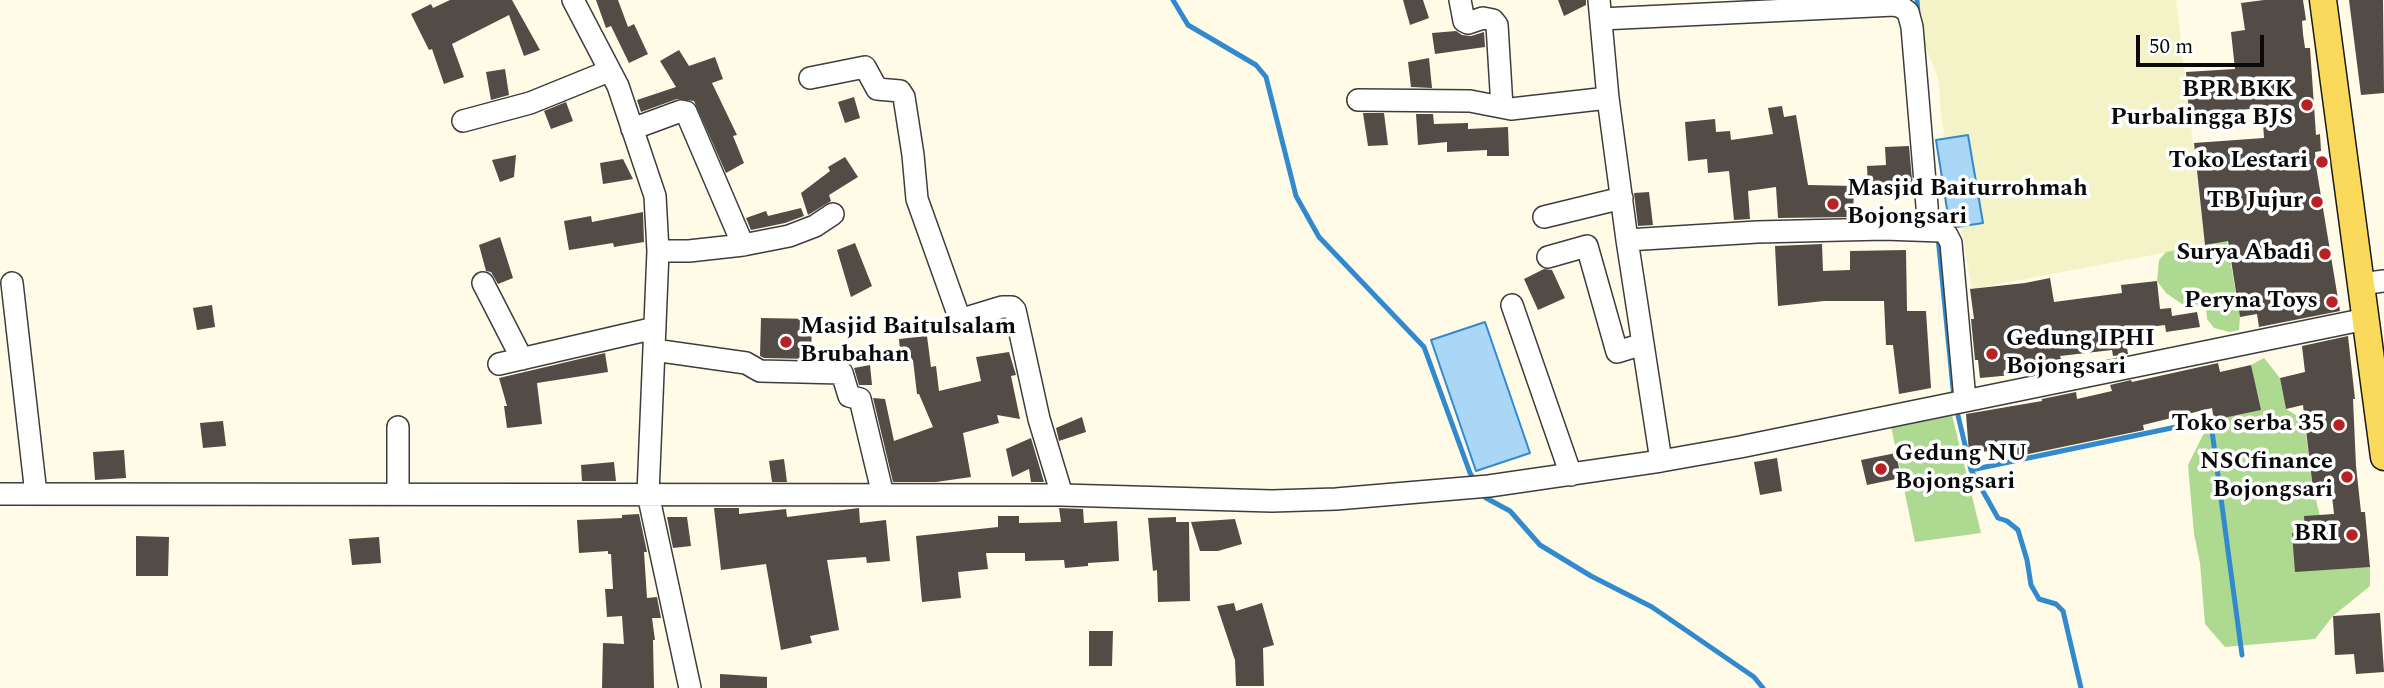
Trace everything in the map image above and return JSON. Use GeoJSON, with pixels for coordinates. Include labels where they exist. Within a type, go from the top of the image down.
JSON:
{"type":"FeatureCollection","features":[{"type":"Feature","properties":{"kind":"main road"},"geometry":{"type":"LineString","coordinates":[[2323,0],[2373,283],[2366,319],[2384,457]]}},
{"type":"Feature","properties":{"kind":"street"},"geometry":{"type":"LineString","coordinates":[[573,0],[618,86],[655,197],[658,251],[649,494],[690,688]]}},
{"type":"Feature","properties":{"kind":"street"},"geometry":{"type":"LineString","coordinates":[[1460,0],[1464,21],[1468,23],[1483,18],[1493,20],[1497,25],[1502,107]]}},
{"type":"Feature","properties":{"kind":"street"},"geometry":{"type":"LineString","coordinates":[[1661,461],[1627,240],[1608,98],[1600,10],[1901,7],[1908,12],[1912,27],[1935,230]]}},
{"type":"Feature","properties":{"kind":"street"},"geometry":{"type":"LineString","coordinates":[[810,78],[865,66],[877,89],[900,91],[904,97],[918,199],[958,314],[966,318],[1002,307],[1009,306],[1015,310],[1039,419],[1062,495]]}},
{"type":"Feature","properties":{"kind":"street"},"geometry":{"type":"LineString","coordinates":[[463,121],[530,103],[609,71]]}},
{"type":"Feature","properties":{"kind":"street"},"geometry":{"type":"LineString","coordinates":[[1358,100],[1470,101],[1511,108],[1608,98]]}},
{"type":"Feature","properties":{"kind":"street"},"geometry":{"type":"LineString","coordinates":[[632,129],[681,111],[686,112],[743,244]]}},
{"type":"Feature","properties":{"kind":"street"},"geometry":{"type":"LineString","coordinates":[[1544,217],[1622,198]]}},
{"type":"Feature","properties":{"kind":"street"},"geometry":{"type":"LineString","coordinates":[[658,251],[689,251],[743,244],[803,232],[833,214]]}},
{"type":"Feature","properties":{"kind":"street"},"geometry":{"type":"LineString","coordinates":[[1627,240],[1757,232],[1935,230],[1947,235],[1951,243],[1958,401]]}},
{"type":"Feature","properties":{"kind":"street"},"geometry":{"type":"LineString","coordinates":[[1548,257],[1587,246],[1614,347],[1617,352],[1621,352],[1643,344]]}},
{"type":"Feature","properties":{"kind":"street"},"geometry":{"type":"LineString","coordinates":[[12,283],[36,494]]}},
{"type":"Feature","properties":{"kind":"street"},"geometry":{"type":"LineString","coordinates":[[483,283],[522,359]]}},
{"type":"Feature","properties":{"kind":"street"},"geometry":{"type":"LineString","coordinates":[[1512,305],[1571,474]]}},
{"type":"Feature","properties":{"kind":"street"},"geometry":{"type":"LineString","coordinates":[[0,494],[1062,495],[1272,501],[1336,499],[1481,487],[1661,461],[2366,319]]}},
{"type":"Feature","properties":{"kind":"street"},"geometry":{"type":"LineString","coordinates":[[499,364],[655,328]]}},
{"type":"Feature","properties":{"kind":"street"},"geometry":{"type":"LineString","coordinates":[[654,350],[746,363],[760,371],[842,373],[849,396],[859,399],[883,495]]}},
{"type":"Feature","properties":{"kind":"street"},"geometry":{"type":"LineString","coordinates":[[398,427],[398,494]]}},
{"type":"Feature","properties":{"kind":"shaded area"},"geometry":{"type":"Polygon","coordinates":[[[1906,0],[2176,0],[2205,245],[1972,289],[1942,122],[1938,77],[1906,0]]]}},
{"type":"Feature","properties":{"kind":"green space"},"geometry":{"type":"Polygon","coordinates":[[[2227,241],[2240,317],[2239,330],[2230,332],[2214,328],[2207,319],[2206,306],[2182,304],[2166,293],[2157,281],[2159,260],[2166,252],[2227,241]]]}},
{"type":"Feature","properties":{"kind":"green space"},"geometry":{"type":"Polygon","coordinates":[[[2264,358],[2280,378],[2286,409],[2304,420],[2313,489],[2331,558],[2370,567],[2370,586],[2333,616],[2315,639],[2225,647],[2205,624],[2188,465],[2203,435],[2223,418],[2260,410],[2251,365],[2264,358]]]}},
{"type":"Feature","properties":{"kind":"green space"},"geometry":{"type":"Polygon","coordinates":[[[1952,415],[1981,533],[1915,542],[1891,426],[1952,415]]]}},
{"type":"Feature","properties":{"kind":"water"},"geometry":{"type":"Polygon","coordinates":[[[1968,135],[1983,223],[1950,228],[1936,140],[1968,135]]]}},
{"type":"Feature","properties":{"kind":"water"},"geometry":{"type":"Polygon","coordinates":[[[1485,322],[1530,453],[1476,471],[1431,340],[1485,322]]]}},
{"type":"Feature","properties":{"kind":"building"},"geometry":{"type":"Polygon","coordinates":[[[450,0],[512,0],[540,50],[524,56],[509,15],[452,44],[464,77],[444,84],[432,49],[429,50],[411,14],[431,4],[433,8],[450,0]]]}},
{"type":"Feature","properties":{"kind":"building"},"geometry":{"type":"Polygon","coordinates":[[[596,0],[618,0],[628,27],[634,24],[648,54],[629,63],[611,26],[606,28],[596,0]]]}},
{"type":"Feature","properties":{"kind":"building"},"geometry":{"type":"Polygon","coordinates":[[[1403,0],[1423,0],[1429,18],[1410,25],[1403,0]]]}},
{"type":"Feature","properties":{"kind":"building"},"geometry":{"type":"Polygon","coordinates":[[[1558,0],[1586,0],[1586,5],[1564,16],[1558,0]]]}},
{"type":"Feature","properties":{"kind":"building"},"geometry":{"type":"Polygon","coordinates":[[[2303,0],[2306,20],[2302,21],[2303,34],[2305,48],[2310,48],[2316,135],[2320,134],[2321,151],[2315,152],[2316,166],[2340,311],[2259,327],[2257,314],[2240,317],[2228,241],[2205,245],[2194,143],[2264,138],[2262,108],[2189,114],[2186,72],[2235,69],[2231,32],[2245,30],[2241,3],[2303,0]]]}},
{"type":"Feature","properties":{"kind":"building"},"geometry":{"type":"Polygon","coordinates":[[[2349,0],[2383,0],[2384,93],[2361,95],[2349,0]]]}},
{"type":"Feature","properties":{"kind":"building"},"geometry":{"type":"Polygon","coordinates":[[[1456,31],[1471,36],[1484,32],[1485,47],[1435,54],[1432,33],[1456,31]]]}},
{"type":"Feature","properties":{"kind":"building"},"geometry":{"type":"Polygon","coordinates":[[[679,50],[689,66],[715,57],[723,79],[712,83],[737,135],[733,136],[744,163],[726,173],[694,101],[677,99],[641,112],[637,100],[676,87],[660,61],[679,50]]]}},
{"type":"Feature","properties":{"kind":"building"},"geometry":{"type":"Polygon","coordinates":[[[1429,58],[1432,88],[1411,87],[1408,62],[1429,58]]]}},
{"type":"Feature","properties":{"kind":"building"},"geometry":{"type":"Polygon","coordinates":[[[505,69],[509,95],[491,100],[486,72],[505,69]]]}},
{"type":"Feature","properties":{"kind":"building"},"geometry":{"type":"Polygon","coordinates":[[[854,97],[860,118],[845,123],[838,102],[854,97]]]}},
{"type":"Feature","properties":{"kind":"building"},"geometry":{"type":"Polygon","coordinates":[[[566,102],[573,121],[551,129],[544,111],[566,102]]]}},
{"type":"Feature","properties":{"kind":"building"},"geometry":{"type":"Polygon","coordinates":[[[1782,106],[1784,117],[1796,115],[1808,185],[1854,186],[1853,217],[1778,218],[1776,187],[1748,191],[1750,219],[1734,220],[1729,171],[1708,173],[1707,159],[1688,161],[1685,122],[1715,119],[1716,132],[1730,131],[1731,140],[1773,134],[1768,108],[1782,106]]]}},
{"type":"Feature","properties":{"kind":"building"},"geometry":{"type":"Polygon","coordinates":[[[1363,113],[1384,113],[1388,145],[1368,146],[1363,113]]]}},
{"type":"Feature","properties":{"kind":"building"},"geometry":{"type":"Polygon","coordinates":[[[1416,114],[1433,114],[1434,124],[1468,123],[1468,129],[1508,127],[1509,156],[1487,156],[1487,150],[1447,152],[1447,142],[1418,145],[1416,114]]]}},
{"type":"Feature","properties":{"kind":"building"},"geometry":{"type":"Polygon","coordinates":[[[1909,146],[1913,191],[1888,192],[1887,185],[1868,186],[1867,166],[1886,165],[1885,147],[1909,146]]]}},
{"type":"Feature","properties":{"kind":"building"},"geometry":{"type":"Polygon","coordinates":[[[516,155],[514,177],[500,182],[492,160],[516,155]]]}},
{"type":"Feature","properties":{"kind":"building"},"geometry":{"type":"Polygon","coordinates":[[[845,157],[858,177],[829,195],[831,201],[808,215],[801,193],[830,171],[828,167],[845,157]]]}},
{"type":"Feature","properties":{"kind":"building"},"geometry":{"type":"Polygon","coordinates":[[[623,159],[633,179],[603,184],[600,163],[623,159]]]}},
{"type":"Feature","properties":{"kind":"building"},"geometry":{"type":"Polygon","coordinates":[[[1649,192],[1653,225],[1638,226],[1634,193],[1649,192]]]}},
{"type":"Feature","properties":{"kind":"building"},"geometry":{"type":"Polygon","coordinates":[[[801,208],[804,216],[751,230],[746,218],[766,211],[768,216],[801,208]]]}},
{"type":"Feature","properties":{"kind":"building"},"geometry":{"type":"Polygon","coordinates":[[[643,212],[644,242],[614,247],[613,243],[569,250],[564,221],[591,216],[592,222],[643,212]]]}},
{"type":"Feature","properties":{"kind":"building"},"geometry":{"type":"Polygon","coordinates":[[[500,237],[513,278],[498,284],[491,272],[486,271],[479,245],[500,237]]]}},
{"type":"Feature","properties":{"kind":"building"},"geometry":{"type":"Polygon","coordinates":[[[855,243],[872,286],[851,297],[837,250],[855,243]]]}},
{"type":"Feature","properties":{"kind":"building"},"geometry":{"type":"Polygon","coordinates":[[[1822,244],[1823,271],[1850,270],[1850,251],[1906,250],[1907,311],[1926,311],[1931,388],[1899,394],[1893,345],[1886,345],[1884,301],[1824,301],[1778,306],[1775,246],[1822,244]]]}},
{"type":"Feature","properties":{"kind":"building"},"geometry":{"type":"Polygon","coordinates":[[[1544,269],[1552,270],[1565,298],[1538,310],[1524,279],[1544,269]]]}},
{"type":"Feature","properties":{"kind":"building"},"geometry":{"type":"Polygon","coordinates":[[[2050,278],[2054,302],[2122,293],[2121,285],[2157,281],[2160,309],[2171,308],[2172,316],[2197,312],[2200,327],[2166,332],[2165,325],[2124,330],[2128,354],[2113,356],[2112,350],[2060,356],[2061,359],[2017,366],[2018,373],[2012,375],[1980,378],[1978,360],[1975,360],[1970,289],[2050,278]]]}},
{"type":"Feature","properties":{"kind":"building"},"geometry":{"type":"Polygon","coordinates":[[[212,305],[215,327],[197,330],[193,308],[212,305]]]}},
{"type":"Feature","properties":{"kind":"building","name":"Masjid Baitulsalam Brubahan"},"geometry":{"type":"Polygon","coordinates":[[[761,318],[812,319],[811,359],[760,356],[761,318]]]}},
{"type":"Feature","properties":{"kind":"building"},"geometry":{"type":"Polygon","coordinates":[[[927,336],[931,367],[936,366],[939,391],[981,381],[976,357],[1009,352],[1016,375],[1011,376],[1020,419],[997,415],[999,423],[963,433],[971,477],[936,482],[893,482],[873,398],[885,399],[894,441],[933,427],[917,394],[913,360],[901,363],[899,339],[927,336]]]}},
{"type":"Feature","properties":{"kind":"building"},"geometry":{"type":"Polygon","coordinates":[[[2348,336],[2355,399],[2356,466],[2361,512],[2365,512],[2370,567],[2295,572],[2292,533],[2305,532],[2304,516],[2334,514],[2331,487],[2313,489],[2303,405],[2286,409],[2280,378],[2305,372],[2302,346],[2348,336]]]}},
{"type":"Feature","properties":{"kind":"building"},"geometry":{"type":"Polygon","coordinates":[[[605,353],[608,372],[537,383],[542,424],[507,428],[504,406],[507,406],[499,378],[605,353]]]}},
{"type":"Feature","properties":{"kind":"building"},"geometry":{"type":"Polygon","coordinates":[[[2218,363],[2220,372],[2251,365],[2261,410],[2214,420],[2212,408],[2143,425],[2144,430],[2014,457],[1991,460],[1990,451],[1969,453],[1966,414],[2042,401],[2076,392],[2077,399],[2112,391],[2110,385],[2218,363]]]}},
{"type":"Feature","properties":{"kind":"building"},"geometry":{"type":"Polygon","coordinates":[[[870,365],[872,385],[859,385],[854,368],[870,365]]]}},
{"type":"Feature","properties":{"kind":"building"},"geometry":{"type":"Polygon","coordinates":[[[1082,417],[1086,432],[1059,441],[1056,428],[1082,417]]]}},
{"type":"Feature","properties":{"kind":"building"},"geometry":{"type":"Polygon","coordinates":[[[223,421],[226,446],[203,448],[200,423],[223,421]]]}},
{"type":"Feature","properties":{"kind":"building"},"geometry":{"type":"Polygon","coordinates":[[[1031,438],[1044,482],[1031,482],[1029,469],[1012,477],[1006,449],[1031,438]]]}},
{"type":"Feature","properties":{"kind":"building"},"geometry":{"type":"Polygon","coordinates":[[[124,450],[126,478],[95,480],[93,452],[124,450]]]}},
{"type":"Feature","properties":{"kind":"building","name":"Gedung NU Bojongsari"},"geometry":{"type":"Polygon","coordinates":[[[1896,453],[1901,478],[1867,485],[1861,460],[1896,453]]]}},
{"type":"Feature","properties":{"kind":"building"},"geometry":{"type":"Polygon","coordinates":[[[1777,458],[1782,491],[1760,495],[1754,462],[1777,458]]]}},
{"type":"Feature","properties":{"kind":"building"},"geometry":{"type":"Polygon","coordinates":[[[784,459],[787,482],[772,482],[769,461],[784,459]]]}},
{"type":"Feature","properties":{"kind":"building"},"geometry":{"type":"Polygon","coordinates":[[[614,462],[616,481],[582,481],[581,465],[614,462]]]}},
{"type":"Feature","properties":{"kind":"building"},"geometry":{"type":"Polygon","coordinates":[[[714,508],[739,508],[739,514],[786,509],[787,517],[859,508],[860,523],[886,520],[890,561],[867,563],[866,557],[827,560],[839,630],[810,636],[812,643],[781,650],[766,564],[721,570],[714,508]]]}},
{"type":"Feature","properties":{"kind":"building"},"geometry":{"type":"Polygon","coordinates":[[[1059,508],[1083,509],[1084,523],[1117,521],[1119,561],[1065,568],[1064,560],[1025,561],[1025,553],[986,553],[988,569],[958,572],[961,598],[922,602],[916,536],[998,527],[998,516],[1019,516],[1019,523],[1061,522],[1059,508]]]}},
{"type":"Feature","properties":{"kind":"building"},"geometry":{"type":"Polygon","coordinates":[[[639,514],[647,552],[644,552],[647,598],[657,597],[661,618],[652,618],[655,640],[654,688],[602,688],[603,643],[624,644],[622,616],[607,617],[605,589],[613,589],[611,554],[608,554],[608,551],[579,553],[577,520],[622,518],[622,515],[639,514]]]}},
{"type":"Feature","properties":{"kind":"building"},"geometry":{"type":"Polygon","coordinates":[[[667,517],[687,517],[691,546],[673,548],[667,517]]]}},
{"type":"Feature","properties":{"kind":"building"},"geometry":{"type":"Polygon","coordinates":[[[1176,517],[1176,522],[1189,522],[1190,601],[1158,602],[1157,570],[1153,571],[1148,518],[1176,517]]]}},
{"type":"Feature","properties":{"kind":"building"},"geometry":{"type":"Polygon","coordinates":[[[1235,519],[1242,544],[1218,551],[1200,551],[1191,522],[1235,519]]]}},
{"type":"Feature","properties":{"kind":"building"},"geometry":{"type":"Polygon","coordinates":[[[136,536],[169,537],[168,576],[136,576],[136,536]]]}},
{"type":"Feature","properties":{"kind":"building"},"geometry":{"type":"Polygon","coordinates":[[[379,537],[381,563],[352,565],[349,539],[379,537]]]}},
{"type":"Feature","properties":{"kind":"building"},"geometry":{"type":"Polygon","coordinates":[[[1234,603],[1236,611],[1262,603],[1274,645],[1263,648],[1264,686],[1236,686],[1235,660],[1217,606],[1234,603]]]}},
{"type":"Feature","properties":{"kind":"building"},"geometry":{"type":"Polygon","coordinates":[[[2380,613],[2384,672],[2356,674],[2354,654],[2335,655],[2333,616],[2380,613]]]}},
{"type":"Feature","properties":{"kind":"building"},"geometry":{"type":"Polygon","coordinates":[[[1089,631],[1113,631],[1112,666],[1089,666],[1089,631]]]}},
{"type":"Feature","properties":{"kind":"building"},"geometry":{"type":"Polygon","coordinates":[[[720,674],[767,677],[767,688],[720,688],[720,674]]]}},
{"type":"Feature","properties":{"kind":"waterway"},"geometry":{"type":"LineString","coordinates":[[1173,0],[1188,25],[1256,65],[1266,77],[1296,196],[1319,237],[1424,347],[1475,481]]}},
{"type":"Feature","properties":{"kind":"waterway"},"geometry":{"type":"LineString","coordinates":[[1917,0],[1918,14]]}},
{"type":"Feature","properties":{"kind":"waterway"},"geometry":{"type":"LineString","coordinates":[[1938,237],[1954,398]]}},
{"type":"Feature","properties":{"kind":"waterway"},"geometry":{"type":"LineString","coordinates":[[1956,407],[1971,470],[1998,518],[2018,530],[2031,585],[2039,599],[2056,604],[2063,611],[2081,688]]}},
{"type":"Feature","properties":{"kind":"waterway"},"geometry":{"type":"LineString","coordinates":[[1971,470],[2200,422],[2209,423],[2242,655]]}},
{"type":"Feature","properties":{"kind":"waterway"},"geometry":{"type":"LineString","coordinates":[[1482,492],[1486,498],[1510,511],[1540,545],[1591,576],[1652,607],[1754,677],[1763,688]]}},
{"type":"Feature","properties":{"kind":"place","name":"BPR BKK Purbalingga BJS"},"geometry":{"type":"Point","coordinates":[2307,105]}},
{"type":"Feature","properties":{"kind":"place","name":"Toko Lestari"},"geometry":{"type":"Point","coordinates":[2322,162]}},
{"type":"Feature","properties":{"kind":"place","name":"TB Jujur"},"geometry":{"type":"Point","coordinates":[2317,202]}},
{"type":"Feature","properties":{"kind":"place","name":"Masjid Baiturrohmah Bojongsari"},"geometry":{"type":"Point","coordinates":[1833,204]}},
{"type":"Feature","properties":{"kind":"place","name":"Surya Abadi"},"geometry":{"type":"Point","coordinates":[2325,254]}},
{"type":"Feature","properties":{"kind":"place","name":"Peryna Toys"},"geometry":{"type":"Point","coordinates":[2332,302]}},
{"type":"Feature","properties":{"kind":"place","name":"Masjid Baitulsalam Brubahan"},"geometry":{"type":"Point","coordinates":[786,342]}},
{"type":"Feature","properties":{"kind":"place","name":"Gedung IPHI Bojongsari"},"geometry":{"type":"Point","coordinates":[1992,354]}},
{"type":"Feature","properties":{"kind":"place","name":"Toko serba 35"},"geometry":{"type":"Point","coordinates":[2339,425]}},
{"type":"Feature","properties":{"kind":"place","name":"Gedung NU Bojongsari"},"geometry":{"type":"Point","coordinates":[1881,469]}},
{"type":"Feature","properties":{"kind":"place","name":"NSCfinance Bojongsari"},"geometry":{"type":"Point","coordinates":[2347,477]}},
{"type":"Feature","properties":{"kind":"place","name":"BRI"},"geometry":{"type":"Point","coordinates":[2352,535]}}]}
